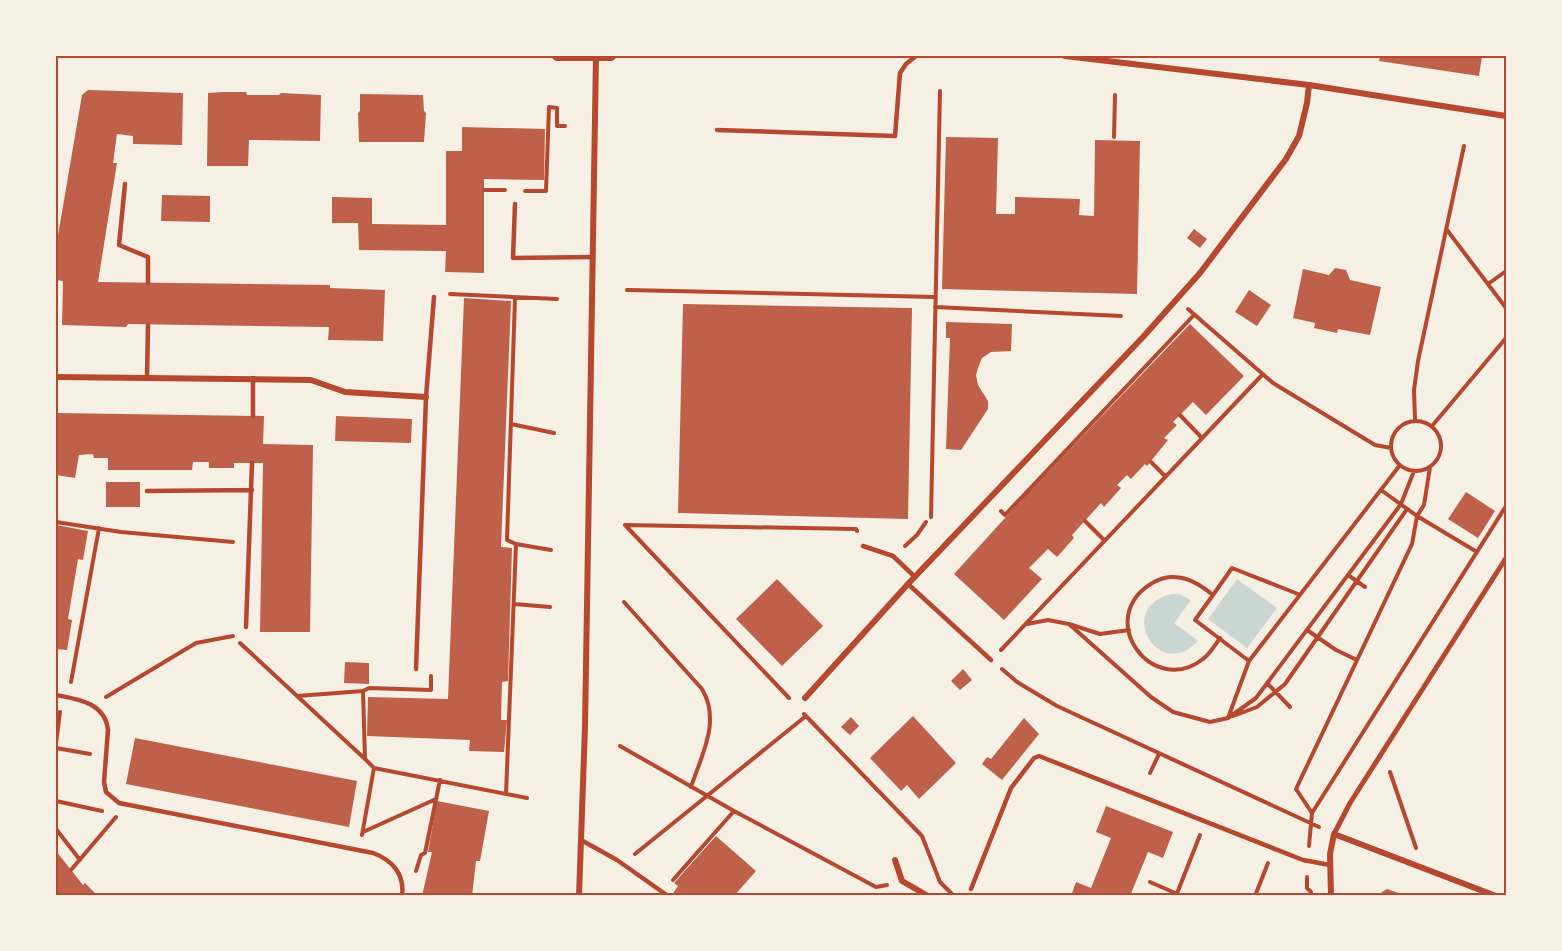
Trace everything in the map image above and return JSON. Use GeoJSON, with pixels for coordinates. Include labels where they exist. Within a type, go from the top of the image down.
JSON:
{"type":"FeatureCollection","features":[{"type":"Feature","properties":{"kind":"street"},"geometry":{"type":"LineString","coordinates":[[557,56],[612,56]]}},
{"type":"Feature","properties":{"kind":"street"},"geometry":{"type":"LineString","coordinates":[[579,896],[586,704],[596,56]]}},
{"type":"Feature","properties":{"kind":"street"},"geometry":{"type":"LineString","coordinates":[[1065,56],[1309,85],[1506,116]]}},
{"type":"Feature","properties":{"kind":"street"},"geometry":{"type":"LineString","coordinates":[[805,698],[908,584],[1177,299],[1219,249],[1286,159],[1299,136],[1309,85]]}},
{"type":"Feature","properties":{"kind":"street"},"geometry":{"type":"LineString","coordinates":[[56,377],[311,380],[345,392],[426,397]]}},
{"type":"Feature","properties":{"kind":"street"},"geometry":{"type":"LineString","coordinates":[[1331,896],[1330,865],[1334,834],[1350,803],[1506,558]]}},
{"type":"Feature","properties":{"kind":"street"},"geometry":{"type":"LineString","coordinates":[[1334,834],[1496,896]]}},
{"type":"Feature","properties":{"kind":"street"},"geometry":{"type":"LineString","coordinates":[[895,861],[902,880],[928,896]]}},
{"type":"Feature","properties":{"kind":"lane"},"geometry":{"type":"LineString","coordinates":[[717,130],[895,136],[900,73],[916,56]]}},
{"type":"Feature","properties":{"kind":"lane"},"geometry":{"type":"LineString","coordinates":[[125,184],[119,245],[148,257],[148,283]]}},
{"type":"Feature","properties":{"kind":"lane"},"geometry":{"type":"LineString","coordinates":[[515,204],[513,258],[592,257]]}},
{"type":"Feature","properties":{"kind":"lane"},"geometry":{"type":"LineString","coordinates":[[416,669],[426,397],[434,297]]}},
{"type":"Feature","properties":{"kind":"lane"},"geometry":{"type":"LineString","coordinates":[[147,377],[148,325]]}},
{"type":"Feature","properties":{"kind":"lane"},"geometry":{"type":"LineString","coordinates":[[253,378],[253,416]]}},
{"type":"Feature","properties":{"kind":"lane"},"geometry":{"type":"LineString","coordinates":[[246,627],[252,463]]}},
{"type":"Feature","properties":{"kind":"lane"},"geometry":{"type":"LineString","coordinates":[[147,491],[252,490]]}},
{"type":"Feature","properties":{"kind":"lane"},"geometry":{"type":"LineString","coordinates":[[863,546],[893,556],[915,577]]}},
{"type":"Feature","properties":{"kind":"lane"},"geometry":{"type":"LineString","coordinates":[[908,584],[991,660]]}},
{"type":"Feature","properties":{"kind":"lane"},"geometry":{"type":"LineString","coordinates":[[56,695],[79,699],[92,705],[102,714],[107,723],[104,782],[106,792],[119,803],[359,850],[384,857],[401,876],[402,896]]}},
{"type":"Feature","properties":{"kind":"lane"},"geometry":{"type":"LineString","coordinates":[[971,889],[1011,788],[1034,758],[1039,756],[1307,861],[1330,865]]}},
{"type":"Feature","properties":{"kind":"lane"},"geometry":{"type":"LineString","coordinates":[[581,840],[617,860],[666,894]]}},
{"type":"Feature","properties":{"kind":"path"},"geometry":{"type":"LineString","coordinates":[[932,517],[940,91]]}},
{"type":"Feature","properties":{"kind":"path"},"geometry":{"type":"LineString","coordinates":[[1114,137],[1115,95]]}},
{"type":"Feature","properties":{"kind":"path"},"geometry":{"type":"LineString","coordinates":[[484,190],[546,191],[549,107],[557,108],[557,126],[565,126]]}},
{"type":"Feature","properties":{"kind":"path"},"geometry":{"type":"LineString","coordinates":[[1415,420],[1414,390],[1418,360],[1464,146]]}},
{"type":"Feature","properties":{"kind":"path"},"geometry":{"type":"LineString","coordinates":[[1446,230],[1506,308]]}},
{"type":"Feature","properties":{"kind":"path"},"geometry":{"type":"LineString","coordinates":[[1488,284],[1506,271]]}},
{"type":"Feature","properties":{"kind":"path"},"geometry":{"type":"LineString","coordinates":[[627,290],[935,297]]}},
{"type":"Feature","properties":{"kind":"path"},"geometry":{"type":"LineString","coordinates":[[434,297],[448,294],[557,299]]}},
{"type":"Feature","properties":{"kind":"path"},"geometry":{"type":"LineString","coordinates":[[515,297],[507,540],[516,544],[551,550]]}},
{"type":"Feature","properties":{"kind":"path"},"geometry":{"type":"LineString","coordinates":[[1177,299],[1273,383],[1376,445],[1391,447]]}},
{"type":"Feature","properties":{"kind":"path"},"geometry":{"type":"LineString","coordinates":[[935,307],[1121,316]]}},
{"type":"Feature","properties":{"kind":"path"},"geometry":{"type":"LineString","coordinates":[[989,500],[1005,515],[1194,315]]}},
{"type":"Feature","properties":{"kind":"path"},"geometry":{"type":"LineString","coordinates":[[1432,426],[1506,338]]}},
{"type":"Feature","properties":{"kind":"path"},"geometry":{"type":"LineString","coordinates":[[991,660],[1263,375]]}},
{"type":"Feature","properties":{"kind":"path"},"geometry":{"type":"LineString","coordinates":[[1180,415],[1202,438]]}},
{"type":"Feature","properties":{"kind":"path"},"geometry":{"type":"LineString","coordinates":[[1312,813],[1296,789],[1412,544],[1417,516],[1424,505],[1430,467],[1440,455],[1442,447],[1441,439],[1427,422],[1408,421],[1397,429],[1391,441],[1394,457],[1400,465],[1414,471],[1430,467]]}},
{"type":"Feature","properties":{"kind":"path"},"geometry":{"type":"LineString","coordinates":[[511,424],[554,433]]}},
{"type":"Feature","properties":{"kind":"path"},"geometry":{"type":"LineString","coordinates":[[1151,462],[1165,476]]}},
{"type":"Feature","properties":{"kind":"path"},"geometry":{"type":"LineString","coordinates":[[1228,718],[1249,661],[1400,465]]}},
{"type":"Feature","properties":{"kind":"path"},"geometry":{"type":"LineString","coordinates":[[1228,718],[1256,698],[1401,504],[1414,471]]}},
{"type":"Feature","properties":{"kind":"path"},"geometry":{"type":"LineString","coordinates":[[1381,490],[1417,516],[1477,552]]}},
{"type":"Feature","properties":{"kind":"path"},"geometry":{"type":"LineString","coordinates":[[1311,896],[1307,888],[1307,861],[1312,813],[1506,506]]}},
{"type":"Feature","properties":{"kind":"path"},"geometry":{"type":"LineString","coordinates":[[1069,624],[1151,698],[1173,712],[1210,722],[1228,718],[1257,707],[1277,692],[1292,675],[1407,509]]}},
{"type":"Feature","properties":{"kind":"path"},"geometry":{"type":"LineString","coordinates":[[1084,521],[1104,540]]}},
{"type":"Feature","properties":{"kind":"path"},"geometry":{"type":"LineString","coordinates":[[56,522],[249,544]]}},
{"type":"Feature","properties":{"kind":"path"},"geometry":{"type":"LineString","coordinates":[[893,556],[917,535],[926,522]]}},
{"type":"Feature","properties":{"kind":"path"},"geometry":{"type":"LineString","coordinates":[[790,700],[624,525],[856,529],[863,546]]}},
{"type":"Feature","properties":{"kind":"path"},"geometry":{"type":"LineString","coordinates":[[56,743],[99,528]]}},
{"type":"Feature","properties":{"kind":"path"},"geometry":{"type":"LineString","coordinates":[[506,794],[516,544]]}},
{"type":"Feature","properties":{"kind":"path"},"geometry":{"type":"LineString","coordinates":[[1249,661],[1195,620],[1232,568],[1299,594]]}},
{"type":"Feature","properties":{"kind":"path"},"geometry":{"type":"LineString","coordinates":[[1348,575],[1365,587]]}},
{"type":"Feature","properties":{"kind":"path"},"geometry":{"type":"LineString","coordinates":[[1213,595],[1192,580],[1182,577],[1160,579],[1143,589],[1136,597],[1128,615],[1128,630],[1133,646],[1141,656],[1164,669],[1191,666],[1203,659],[1220,638]]}},
{"type":"Feature","properties":{"kind":"path"},"geometry":{"type":"LineString","coordinates":[[624,602],[702,689],[709,701],[712,715],[711,728],[691,787]]}},
{"type":"Feature","properties":{"kind":"path"},"geometry":{"type":"LineString","coordinates":[[514,604],[550,607]]}},
{"type":"Feature","properties":{"kind":"path"},"geometry":{"type":"LineString","coordinates":[[1025,624],[1048,620],[1100,634],[1128,630]]}},
{"type":"Feature","properties":{"kind":"path"},"geometry":{"type":"LineString","coordinates":[[92,705],[196,643],[232,636],[246,627]]}},
{"type":"Feature","properties":{"kind":"path"},"geometry":{"type":"LineString","coordinates":[[1307,630],[1357,660]]}},
{"type":"Feature","properties":{"kind":"path"},"geometry":{"type":"LineString","coordinates":[[232,636],[374,768],[527,798]]}},
{"type":"Feature","properties":{"kind":"path"},"geometry":{"type":"LineString","coordinates":[[1017,682],[1057,706],[1334,834]]}},
{"type":"Feature","properties":{"kind":"path"},"geometry":{"type":"LineString","coordinates":[[1267,683],[1290,707]]}},
{"type":"Feature","properties":{"kind":"path"},"geometry":{"type":"LineString","coordinates":[[363,691],[365,759]]}},
{"type":"Feature","properties":{"kind":"path"},"geometry":{"type":"LineString","coordinates":[[805,698],[806,717]]}},
{"type":"Feature","properties":{"kind":"path"},"geometry":{"type":"LineString","coordinates":[[798,708],[922,836],[940,882],[954,896]]}},
{"type":"Feature","properties":{"kind":"path"},"geometry":{"type":"LineString","coordinates":[[617,860],[635,854],[806,717]]}},
{"type":"Feature","properties":{"kind":"path"},"geometry":{"type":"LineString","coordinates":[[620,746],[708,797],[876,887],[902,880]]}},
{"type":"Feature","properties":{"kind":"path"},"geometry":{"type":"LineString","coordinates":[[56,748],[106,757]]}},
{"type":"Feature","properties":{"kind":"path"},"geometry":{"type":"LineString","coordinates":[[1383,752],[1423,868]]}},
{"type":"Feature","properties":{"kind":"path"},"geometry":{"type":"LineString","coordinates":[[1150,773],[1159,754]]}},
{"type":"Feature","properties":{"kind":"path"},"geometry":{"type":"LineString","coordinates":[[359,850],[374,768]]}},
{"type":"Feature","properties":{"kind":"path"},"geometry":{"type":"LineString","coordinates":[[403,886],[415,875],[421,855],[425,853],[440,780]]}},
{"type":"Feature","properties":{"kind":"path"},"geometry":{"type":"LineString","coordinates":[[363,832],[436,799]]}},
{"type":"Feature","properties":{"kind":"path"},"geometry":{"type":"LineString","coordinates":[[56,801],[118,814],[71,870]]}},
{"type":"Feature","properties":{"kind":"path"},"geometry":{"type":"LineString","coordinates":[[666,894],[734,811]]}},
{"type":"Feature","properties":{"kind":"path"},"geometry":{"type":"LineString","coordinates":[[1177,894],[1206,820]]}},
{"type":"Feature","properties":{"kind":"path"},"geometry":{"type":"LineString","coordinates":[[56,829],[80,860]]}},
{"type":"Feature","properties":{"kind":"path"},"geometry":{"type":"LineString","coordinates":[[1255,896],[1274,848]]}},
{"type":"Feature","properties":{"kind":"path"},"geometry":{"type":"LineString","coordinates":[[1150,882],[1182,896]]}},
{"type":"Feature","properties":{"kind":"shaded area"},"geometry":{"type":"Polygon","coordinates":[[[1237,579],[1277,608],[1247,648],[1208,619],[1237,579]]]}},
{"type":"Feature","properties":{"kind":"shaded area"},"geometry":{"type":"Polygon","coordinates":[[[1171,594],[1179,594],[1191,600],[1174,623],[1198,641],[1183,652],[1169,653],[1157,648],[1148,638],[1144,626],[1146,613],[1154,602],[1171,594]]]}},
{"type":"Feature","properties":{"kind":"building"},"geometry":{"type":"Polygon","coordinates":[[[1380,56],[1482,56],[1479,76],[1379,61],[1380,56]]]}},
{"type":"Feature","properties":{"kind":"building"},"geometry":{"type":"Polygon","coordinates":[[[88,90],[183,93],[182,145],[133,144],[133,136],[117,134],[113,163],[117,163],[98,282],[330,285],[330,288],[385,290],[383,341],[328,340],[329,327],[62,325],[63,281],[56,280],[56,247],[82,95],[88,90]]]}},
{"type":"Feature","properties":{"kind":"building"},"geometry":{"type":"Polygon","coordinates":[[[246,92],[247,95],[279,95],[281,93],[321,95],[320,141],[249,140],[248,166],[207,166],[208,93],[246,92]]]}},
{"type":"Feature","properties":{"kind":"building"},"geometry":{"type":"Polygon","coordinates":[[[360,94],[423,95],[426,113],[424,142],[359,142],[360,94]]]}},
{"type":"Feature","properties":{"kind":"building"},"geometry":{"type":"Polygon","coordinates":[[[462,127],[545,129],[544,180],[484,179],[484,273],[445,272],[446,251],[359,250],[358,223],[332,223],[332,197],[372,198],[372,224],[446,225],[446,151],[462,151],[462,127]]]}},
{"type":"Feature","properties":{"kind":"building"},"geometry":{"type":"Polygon","coordinates":[[[946,137],[998,138],[996,214],[1015,214],[1015,197],[1080,199],[1079,215],[1094,216],[1095,140],[1140,141],[1137,294],[942,289],[946,137]]]}},
{"type":"Feature","properties":{"kind":"building"},"geometry":{"type":"Polygon","coordinates":[[[162,195],[210,196],[210,222],[161,221],[162,195]]]}},
{"type":"Feature","properties":{"kind":"building"},"geometry":{"type":"Polygon","coordinates":[[[1194,229],[1207,239],[1200,248],[1187,238],[1194,229]]]}},
{"type":"Feature","properties":{"kind":"building"},"geometry":{"type":"Polygon","coordinates":[[[1335,268],[1346,270],[1350,280],[1381,287],[1370,335],[1338,329],[1337,333],[1314,328],[1315,323],[1293,318],[1303,269],[1329,275],[1335,268]]]}},
{"type":"Feature","properties":{"kind":"building"},"geometry":{"type":"Polygon","coordinates":[[[1249,290],[1271,305],[1257,326],[1235,312],[1249,290]]]}},
{"type":"Feature","properties":{"kind":"building"},"geometry":{"type":"Polygon","coordinates":[[[464,298],[511,301],[501,547],[512,548],[508,681],[502,682],[501,720],[507,720],[504,752],[469,751],[470,740],[367,736],[368,697],[448,699],[464,298]]]}},
{"type":"Feature","properties":{"kind":"building"},"geometry":{"type":"Polygon","coordinates":[[[683,304],[912,308],[908,519],[678,513],[683,304]]]}},
{"type":"Feature","properties":{"kind":"building"},"geometry":{"type":"Polygon","coordinates":[[[946,322],[1012,324],[1011,351],[991,352],[982,358],[976,375],[978,385],[988,401],[988,409],[961,450],[946,449],[950,338],[946,338],[946,322]]]}},
{"type":"Feature","properties":{"kind":"building"},"geometry":{"type":"Polygon","coordinates":[[[1190,324],[1244,376],[1206,415],[1193,402],[1173,422],[1177,425],[1164,438],[1168,440],[1147,466],[1145,464],[1131,479],[1127,475],[1117,485],[1121,488],[1104,507],[1101,503],[1072,535],[1074,538],[1057,557],[1048,549],[1029,568],[1042,579],[1004,620],[954,574],[1025,496],[1190,324]]]}},
{"type":"Feature","properties":{"kind":"building"},"geometry":{"type":"Polygon","coordinates":[[[56,413],[264,416],[263,444],[313,445],[310,632],[260,632],[263,463],[234,463],[234,468],[209,468],[209,462],[193,462],[192,470],[108,470],[108,458],[94,458],[93,454],[79,455],[75,478],[56,475],[56,413]]]}},
{"type":"Feature","properties":{"kind":"building"},"geometry":{"type":"Polygon","coordinates":[[[336,416],[412,419],[411,443],[335,441],[336,416]]]}},
{"type":"Feature","properties":{"kind":"building"},"geometry":{"type":"Polygon","coordinates":[[[106,482],[140,482],[140,507],[106,507],[106,482]]]}},
{"type":"Feature","properties":{"kind":"building"},"geometry":{"type":"Polygon","coordinates":[[[1466,492],[1495,511],[1478,538],[1448,519],[1466,492]]]}},
{"type":"Feature","properties":{"kind":"building"},"geometry":{"type":"Polygon","coordinates":[[[56,525],[88,531],[83,560],[78,559],[68,619],[72,620],[67,650],[56,649],[56,525]]]}},
{"type":"Feature","properties":{"kind":"building"},"geometry":{"type":"Polygon","coordinates":[[[777,579],[823,626],[782,666],[736,619],[777,579]]]}},
{"type":"Feature","properties":{"kind":"building"},"geometry":{"type":"Polygon","coordinates":[[[345,662],[369,663],[369,684],[344,683],[345,662]]]}},
{"type":"Feature","properties":{"kind":"building"},"geometry":{"type":"Polygon","coordinates":[[[963,669],[972,680],[960,690],[951,681],[963,669]]]}},
{"type":"Feature","properties":{"kind":"building"},"geometry":{"type":"Polygon","coordinates":[[[913,716],[956,763],[919,799],[907,785],[901,791],[870,758],[913,716]]]}},
{"type":"Feature","properties":{"kind":"building"},"geometry":{"type":"Polygon","coordinates":[[[851,717],[859,726],[850,735],[841,727],[851,717]]]}},
{"type":"Feature","properties":{"kind":"building"},"geometry":{"type":"Polygon","coordinates":[[[1024,718],[1039,734],[1002,780],[982,764],[987,757],[991,759],[1024,718]]]}},
{"type":"Feature","properties":{"kind":"building"},"geometry":{"type":"Polygon","coordinates":[[[135,738],[357,781],[349,827],[126,784],[135,738]]]}},
{"type":"Feature","properties":{"kind":"building"},"geometry":{"type":"Polygon","coordinates":[[[437,801],[489,811],[480,861],[476,861],[472,896],[422,896],[432,852],[428,852],[437,801]]]}},
{"type":"Feature","properties":{"kind":"building"},"geometry":{"type":"Polygon","coordinates":[[[1106,806],[1173,832],[1163,858],[1148,852],[1130,896],[1071,896],[1076,882],[1091,888],[1111,838],[1096,832],[1106,806]]]}},
{"type":"Feature","properties":{"kind":"building"},"geometry":{"type":"Polygon","coordinates":[[[716,836],[756,871],[734,896],[671,896],[678,886],[674,883],[716,836]]]}},
{"type":"Feature","properties":{"kind":"building"},"geometry":{"type":"Polygon","coordinates":[[[56,851],[83,885],[85,883],[98,896],[56,896],[56,851]]]}},
{"type":"Feature","properties":{"kind":"building"},"geometry":{"type":"Polygon","coordinates":[[[1387,889],[1404,895],[1404,896],[1376,896],[1387,889]]]}}]}
